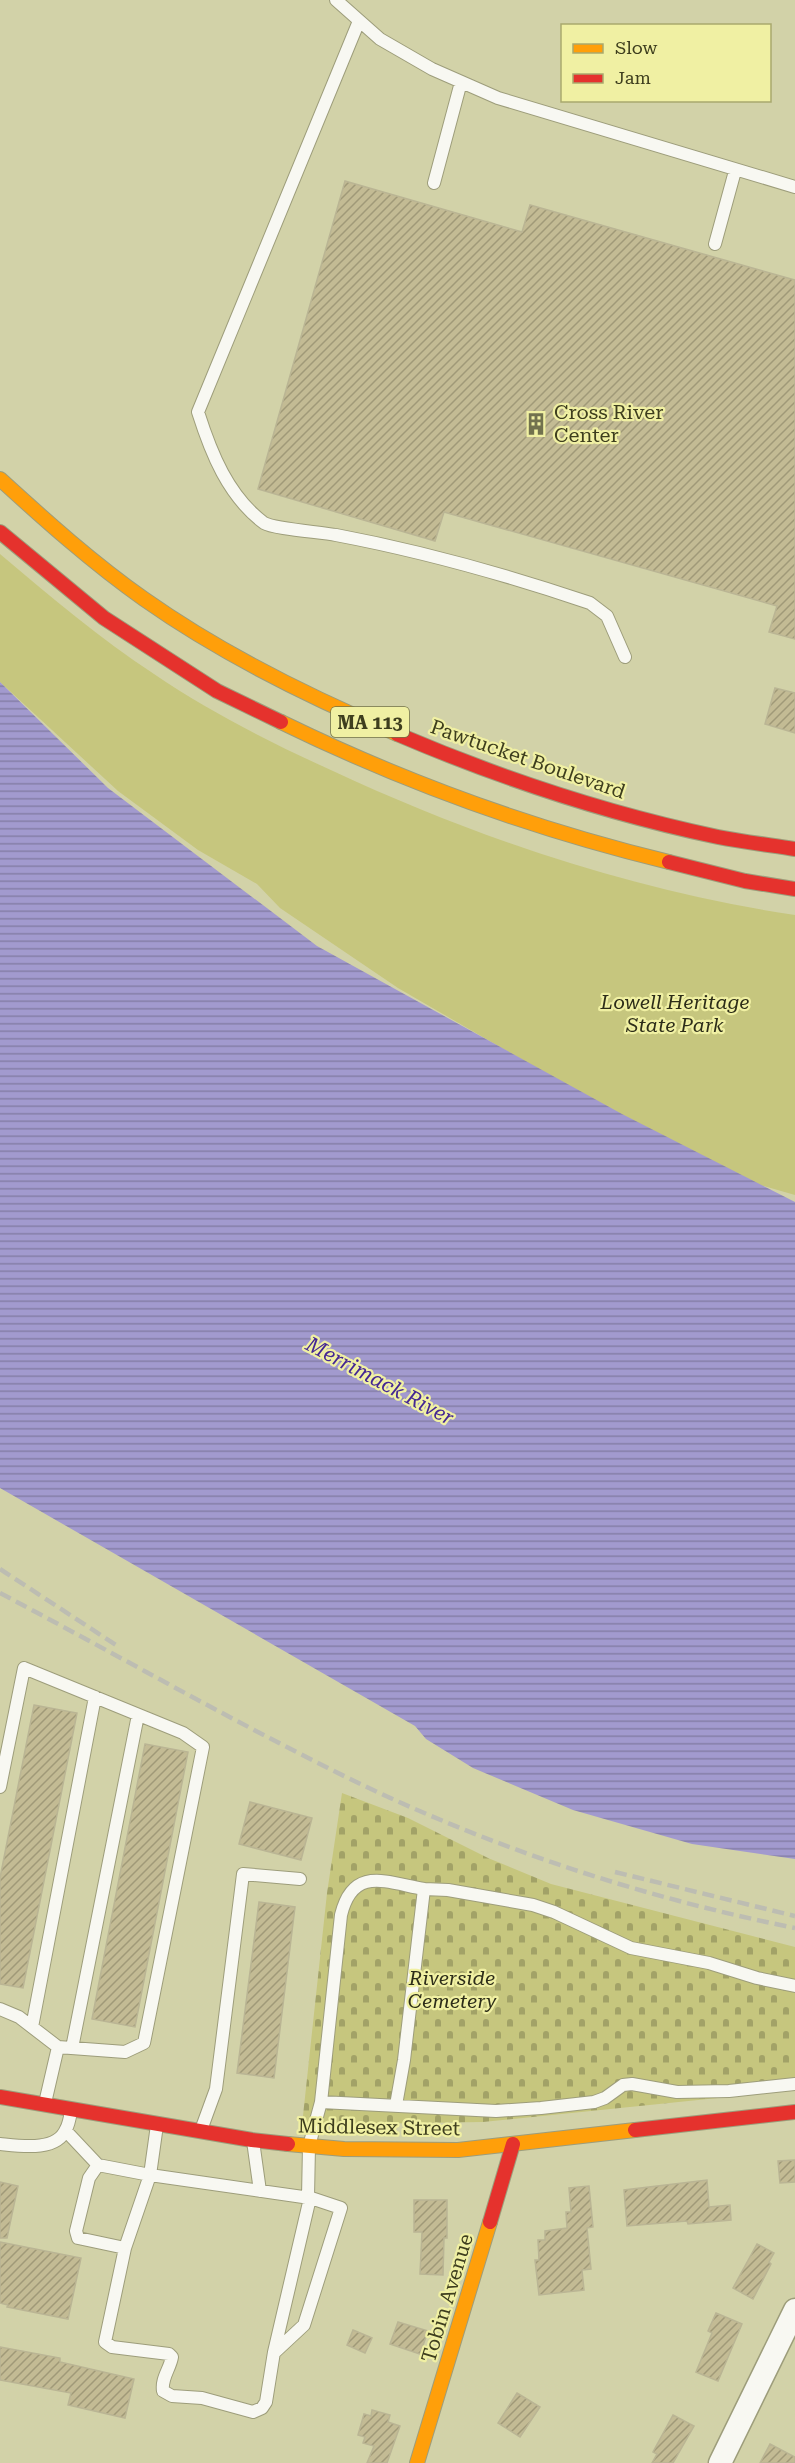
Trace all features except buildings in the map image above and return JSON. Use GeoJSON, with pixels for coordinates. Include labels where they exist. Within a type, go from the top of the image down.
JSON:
{"type":"FeatureCollection","features":[{"type":"Feature","properties":{"kind":"main road","name":"Pawtucket Boulevard"},"geometry":{"type":"LineString","coordinates":[[0,479],[67,540],[164,613],[261,672],[378,726],[482,768],[598,804],[707,834],[795,849]]}},
{"type":"Feature","properties":{"kind":"main road","name":"MA 113"},"geometry":{"type":"LineString","coordinates":[[0,532],[104,618],[217,691],[354,758],[460,800],[590,843],[745,882],[795,889]]}},
{"type":"Feature","properties":{"kind":"main road","name":"Middlesex Street"},"geometry":{"type":"LineString","coordinates":[[0,2097],[252,2140],[309,2146],[405,2151],[458,2150],[795,2112]]}},
{"type":"Feature","properties":{"kind":"main road","name":"Tobin Avenue"},"geometry":{"type":"LineString","coordinates":[[417,2463],[513,2144]]}},
{"type":"Feature","properties":{"kind":"street"},"geometry":{"type":"LineString","coordinates":[[720,2463],[795,2310]]}},
{"type":"Feature","properties":{"kind":"lane"},"geometry":{"type":"LineString","coordinates":[[336,0],[380,39],[432,69],[498,98],[795,188]]}},
{"type":"Feature","properties":{"kind":"lane"},"geometry":{"type":"LineString","coordinates":[[359,21],[198,412],[209,446],[235,495],[266,524],[335,535],[447,561],[590,603],[607,616],[625,657]]}},
{"type":"Feature","properties":{"kind":"lane"},"geometry":{"type":"LineString","coordinates":[[434,183],[461,82]]}},
{"type":"Feature","properties":{"kind":"lane"},"geometry":{"type":"LineString","coordinates":[[715,244],[735,171]]}},
{"type":"Feature","properties":{"kind":"lane"},"geometry":{"type":"LineString","coordinates":[[0,1787],[24,1668],[183,1733],[203,1747],[144,2043],[125,2052],[58,2047],[20,2017],[0,2009]]}},
{"type":"Feature","properties":{"kind":"lane"},"geometry":{"type":"LineString","coordinates":[[32,2027],[95,1697]]}},
{"type":"Feature","properties":{"kind":"lane"},"geometry":{"type":"LineString","coordinates":[[72,2048],[138,1714]]}},
{"type":"Feature","properties":{"kind":"lane"},"geometry":{"type":"LineString","coordinates":[[200,2131],[216,2089],[243,1874],[300,1879]]}},
{"type":"Feature","properties":{"kind":"lane"},"geometry":{"type":"LineString","coordinates":[[157,2124],[150,2175],[125,2248],[105,2342],[112,2347],[169,2354],[172,2357],[162,2383],[163,2391],[172,2396],[202,2398],[253,2412],[262,2408],[266,2402],[274,2352],[310,2198],[307,2164],[309,2146],[321,2102],[341,1916],[347,1895],[356,1886],[369,1881],[448,1890],[533,1905],[554,1912],[631,1948],[709,1963],[757,1978],[795,1986]]}},
{"type":"Feature","properties":{"kind":"lane"},"geometry":{"type":"LineString","coordinates":[[396,2105],[404,2060],[424,1889]]}},
{"type":"Feature","properties":{"kind":"lane"},"geometry":{"type":"LineString","coordinates":[[45,2104],[58,2047]]}},
{"type":"Feature","properties":{"kind":"lane"},"geometry":{"type":"LineString","coordinates":[[321,2102],[517,2110],[594,2102],[605,2098],[623,2085],[632,2084],[677,2091],[729,2091],[795,2084]]}},
{"type":"Feature","properties":{"kind":"lane"},"geometry":{"type":"LineString","coordinates":[[0,2144],[33,2146],[51,2143],[59,2139],[66,2131],[72,2109]]}},
{"type":"Feature","properties":{"kind":"lane"},"geometry":{"type":"LineString","coordinates":[[66,2131],[98,2165],[150,2175],[310,2198],[340,2208],[304,2325],[274,2352]]}},
{"type":"Feature","properties":{"kind":"lane"},"geometry":{"type":"LineString","coordinates":[[252,2140],[260,2191]]}},
{"type":"Feature","properties":{"kind":"lane"},"geometry":{"type":"LineString","coordinates":[[98,2165],[89,2178],[76,2231],[78,2238],[125,2248]]}},
{"type":"Feature","properties":{"kind":"green space","name":"Lowell Heritage State Park"},"geometry":{"type":"Polygon","coordinates":[[[0,554],[94,631],[175,688],[241,726],[388,796],[501,840],[617,877],[735,905],[795,915],[795,1195],[718,1173],[398,988],[280,908],[257,884],[198,850],[118,791],[0,682],[0,554]]]}},
{"type":"Feature","properties":{"kind":"green space","name":"Riverside Cemetery"},"geometry":{"type":"Polygon","coordinates":[[[342,1793],[408,1818],[488,1858],[551,1884],[795,1947],[795,2090],[483,2122],[302,2125],[327,1893],[342,1793]]]}},
{"type":"Feature","properties":{"kind":"water","name":"Merrimack River"},"geometry":{"type":"Polygon","coordinates":[[[0,682],[108,788],[317,946],[622,1114],[795,1202],[795,1859],[692,1844],[573,1810],[473,1768],[426,1739],[415,1726],[0,1488],[0,682]]]}},
{"type":"Feature","properties":{"kind":"railway"},"geometry":{"type":"LineString","coordinates":[[0,1569],[119,1647]]}},
{"type":"Feature","properties":{"kind":"railway"},"geometry":{"type":"LineString","coordinates":[[0,1593],[287,1747],[383,1795],[440,1820],[556,1864],[615,1883],[675,1900],[795,1928]]}},
{"type":"Feature","properties":{"kind":"railway"},"geometry":{"type":"LineString","coordinates":[[615,1872],[795,1916]]}},
{"type":"Feature","properties":{"kind":"traffic: slow"},"geometry":{"type":"LineString","coordinates":[[0,479],[88,556],[174,619],[267,673],[397,734]]}},
{"type":"Feature","properties":{"kind":"traffic: slow"},"geometry":{"type":"LineString","coordinates":[[281,722],[375,765],[471,802],[569,835],[669,862]]}},
{"type":"Feature","properties":{"kind":"traffic: slow"},"geometry":{"type":"LineString","coordinates":[[288,2144],[344,2149],[458,2150],[635,2130]]}},
{"type":"Feature","properties":{"kind":"traffic: slow"},"geometry":{"type":"LineString","coordinates":[[417,2463],[490,2222]]}},
{"type":"Feature","properties":{"kind":"traffic: jam"},"geometry":{"type":"LineString","coordinates":[[0,532],[104,618],[217,691],[281,722]]}},
{"type":"Feature","properties":{"kind":"traffic: jam"},"geometry":{"type":"LineString","coordinates":[[397,734],[515,780],[596,806],[718,837],[795,849]]}},
{"type":"Feature","properties":{"kind":"traffic: jam"},"geometry":{"type":"LineString","coordinates":[[669,862],[745,881],[795,889]]}},
{"type":"Feature","properties":{"kind":"traffic: jam"},"geometry":{"type":"LineString","coordinates":[[0,2097],[252,2140],[288,2144]]}},
{"type":"Feature","properties":{"kind":"traffic: jam"},"geometry":{"type":"LineString","coordinates":[[635,2130],[795,2112]]}},
{"type":"Feature","properties":{"kind":"traffic: jam"},"geometry":{"type":"LineString","coordinates":[[490,2222],[513,2144]]}},
{"type":"Feature","properties":{"kind":"place","name":"Cross River Center"},"geometry":{"type":"Point","coordinates":[536,424]}}]}
